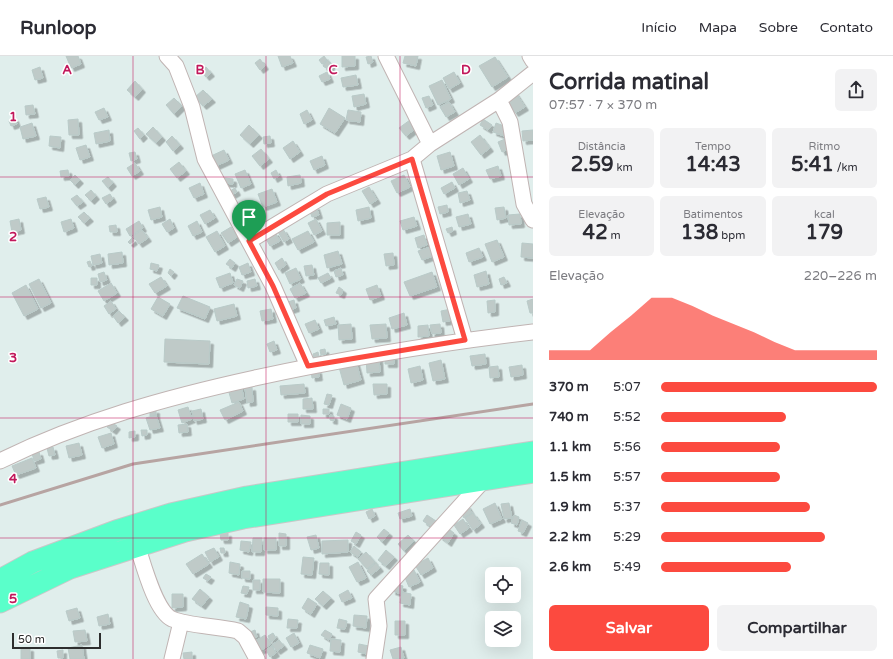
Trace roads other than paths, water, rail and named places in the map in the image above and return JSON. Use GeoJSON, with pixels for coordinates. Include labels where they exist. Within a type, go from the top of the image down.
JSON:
{"type":"FeatureCollection","features":[{"type":"Feature","properties":{"kind":"highway"},"geometry":{"type":"LineString","coordinates":[[0,580],[33,562],[116,531],[171,514],[247,497],[533,452]]}},
{"type":"Feature","properties":{"kind":"highway"},"geometry":{"type":"LineString","coordinates":[[0,602],[70,568],[137,545],[185,531],[243,518],[533,472]]}},
{"type":"Feature","properties":{"kind":"street"},"geometry":{"type":"LineString","coordinates":[[167,56],[176,66],[192,107],[205,159],[273,286],[308,366]]}},
{"type":"Feature","properties":{"kind":"street"},"geometry":{"type":"LineString","coordinates":[[386,56],[430,144]]}},
{"type":"Feature","properties":{"kind":"street"},"geometry":{"type":"LineString","coordinates":[[530,56],[533,61]]}},
{"type":"Feature","properties":{"kind":"street"},"geometry":{"type":"LineString","coordinates":[[249,241],[327,194],[412,159],[430,144],[499,100],[533,73]]}},
{"type":"Feature","properties":{"kind":"street"},"geometry":{"type":"LineString","coordinates":[[499,100],[510,122],[524,204],[533,220]]}},
{"type":"Feature","properties":{"kind":"street"},"geometry":{"type":"LineString","coordinates":[[412,159],[465,340]]}},
{"type":"Feature","properties":{"kind":"street"},"geometry":{"type":"LineString","coordinates":[[0,461],[103,418],[180,395],[308,366],[465,340],[533,332]]}},
{"type":"Feature","properties":{"kind":"street"},"geometry":{"type":"LineString","coordinates":[[374,659],[379,626],[376,599],[483,481]]}},
{"type":"Feature","properties":{"kind":"street"},"geometry":{"type":"LineString","coordinates":[[137,545],[149,581],[161,607],[170,618],[181,622],[238,631],[245,637],[257,659]]}},
{"type":"Feature","properties":{"kind":"street"},"geometry":{"type":"LineString","coordinates":[[172,659],[181,622]]}},
{"type":"Feature","properties":{"kind":"railway"},"geometry":{"type":"LineString","coordinates":[[0,505],[133,464],[533,404]]}}]}
